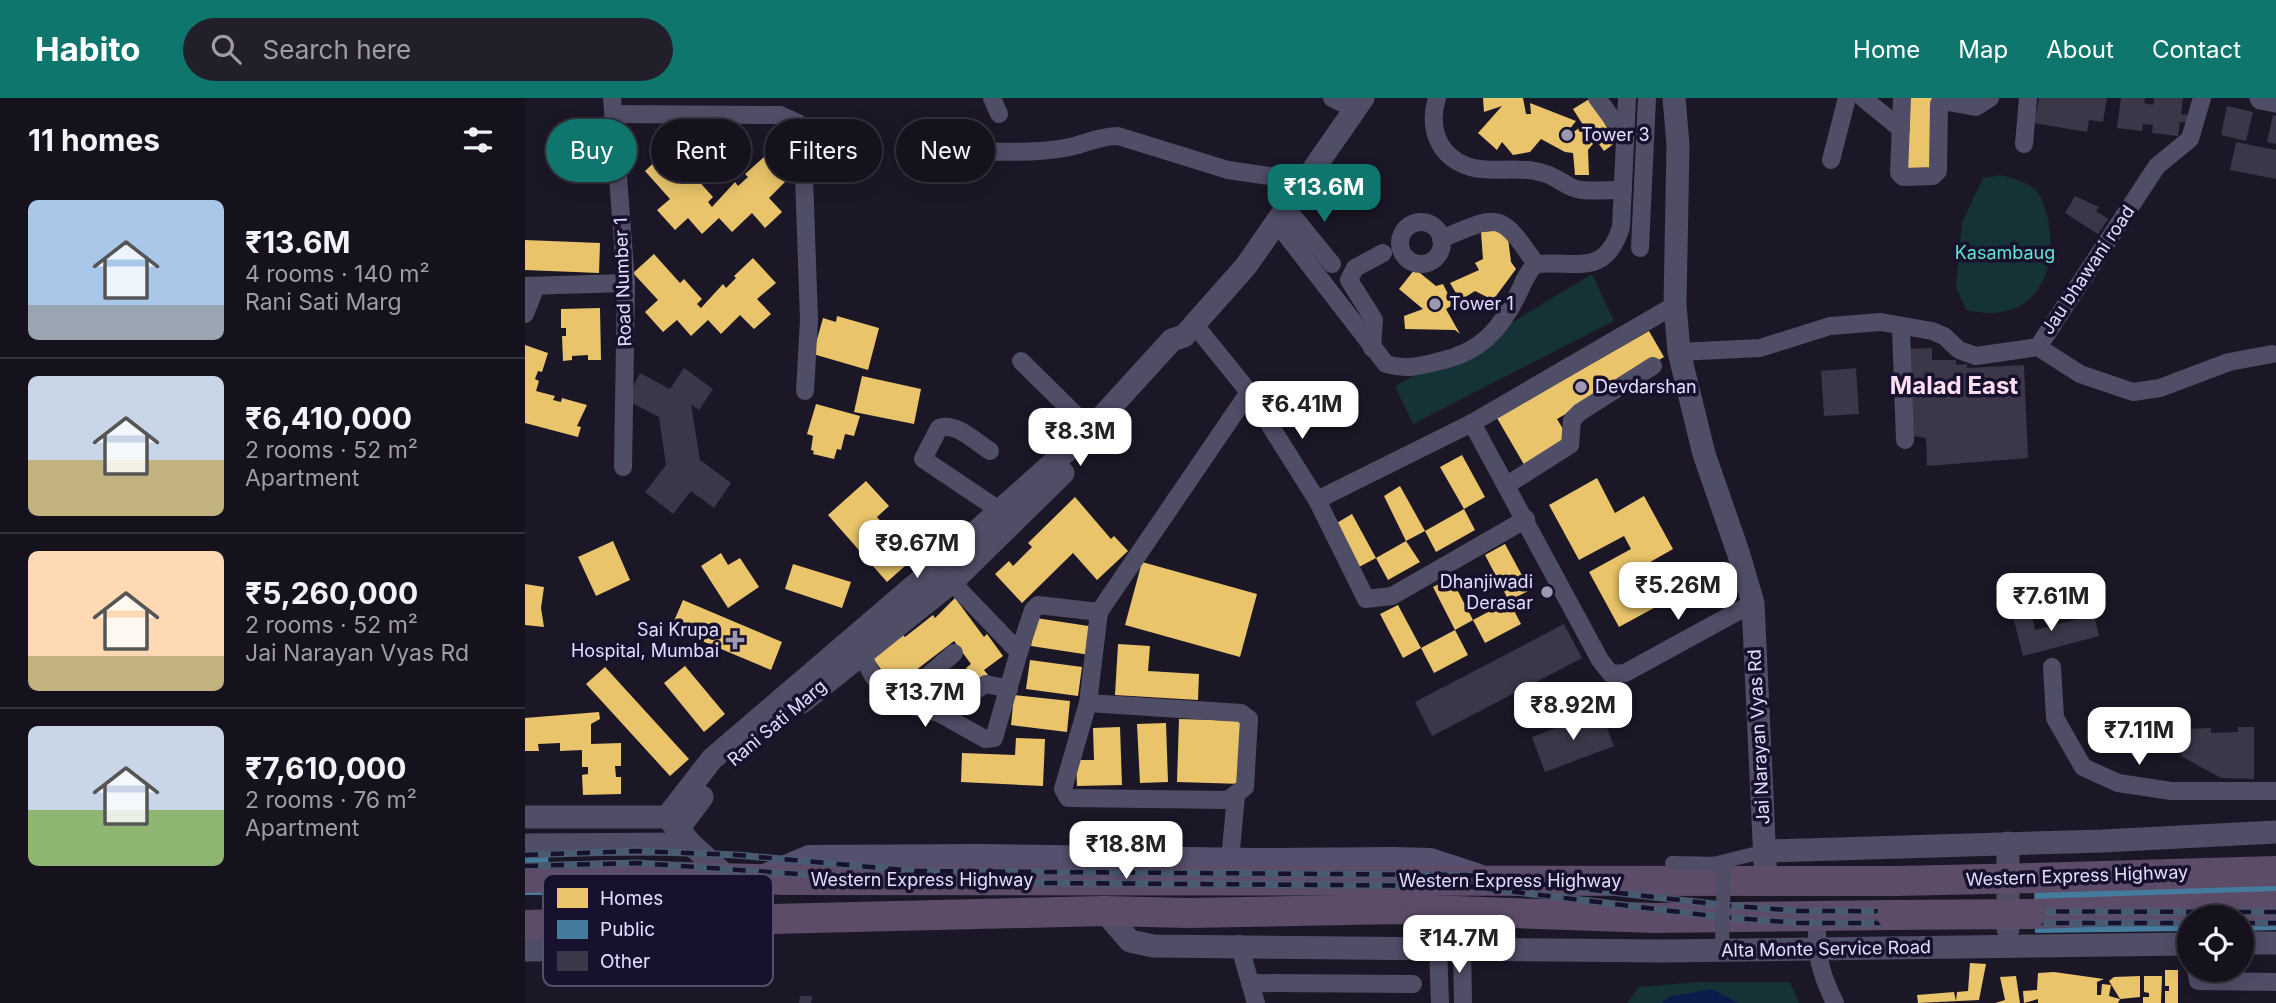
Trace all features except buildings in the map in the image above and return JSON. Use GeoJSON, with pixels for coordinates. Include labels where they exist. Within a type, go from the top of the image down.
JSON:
{"type":"FeatureCollection","features":[{"type":"Feature","properties":{"kind":"highway","name":"Western Express Highway"},"geometry":{"type":"LineString","coordinates":[[773,877],[1286,870],[1428,880],[1766,883],[2276,871]]}},
{"type":"Feature","properties":{"kind":"highway","name":"Western Express Highway"},"geometry":{"type":"LineString","coordinates":[[525,878],[543,878]]}},
{"type":"Feature","properties":{"kind":"highway"},"geometry":{"type":"LineString","coordinates":[[1428,880],[1428,909]]}},
{"type":"Feature","properties":{"kind":"highway","name":"Western Express Highway"},"geometry":{"type":"LineString","coordinates":[[773,918],[1104,911],[1428,909],[1654,918],[1817,917],[2276,906]]}},
{"type":"Feature","properties":{"kind":"highway","name":"Western Express Highway"},"geometry":{"type":"LineString","coordinates":[[525,925],[543,925]]}},
{"type":"Feature","properties":{"kind":"main road"},"geometry":{"type":"LineString","coordinates":[[750,874],[809,857],[1230,860],[1286,870],[1430,860],[1492,880]]}},
{"type":"Feature","properties":{"kind":"street"},"geometry":{"type":"LineString","coordinates":[[1332,98],[1360,104]]}},
{"type":"Feature","properties":{"kind":"street"},"geometry":{"type":"LineString","coordinates":[[1437,98],[1433,113],[1436,138],[1447,155],[1456,160],[1471,167],[1519,168],[1552,175],[1578,189],[1623,190]]}},
{"type":"Feature","properties":{"kind":"street"},"geometry":{"type":"LineString","coordinates":[[1597,98],[1625,136]]}},
{"type":"Feature","properties":{"kind":"street"},"geometry":{"type":"LineString","coordinates":[[1282,216],[1372,348],[1386,364],[1404,369],[1458,357],[1482,345],[1503,319],[1528,272],[1536,264],[1585,265],[1600,261],[1614,248],[1621,227],[1627,98]]}},
{"type":"Feature","properties":{"kind":"street"},"geometry":{"type":"LineString","coordinates":[[1640,248],[1647,98]]}},
{"type":"Feature","properties":{"kind":"street","name":"Jai Narayan Vyas Rd"},"geometry":{"type":"LineString","coordinates":[[1674,98],[1678,145],[1675,305],[1679,352],[1704,454],[1753,603],[1766,883]]}},
{"type":"Feature","properties":{"kind":"street"},"geometry":{"type":"LineString","coordinates":[[1831,160],[1847,98]]}},
{"type":"Feature","properties":{"kind":"street"},"geometry":{"type":"LineString","coordinates":[[1863,98],[1901,129]]}},
{"type":"Feature","properties":{"kind":"street"},"geometry":{"type":"LineString","coordinates":[[1902,98],[1899,173],[1903,177],[1933,176],[1938,172],[1940,104],[1948,102],[1976,107],[1990,98]]}},
{"type":"Feature","properties":{"kind":"street"},"geometry":{"type":"LineString","coordinates":[[2024,144],[2028,98]]}},
{"type":"Feature","properties":{"kind":"street","name":"Jau bhawani road"},"geometry":{"type":"LineString","coordinates":[[1679,352],[1760,348],[1830,326],[1881,323],[1932,331],[1944,336],[1959,350],[1976,356],[2038,347],[2157,166],[2190,139],[2203,98]]}},
{"type":"Feature","properties":{"kind":"street"},"geometry":{"type":"LineString","coordinates":[[2261,98],[2276,101]]}},
{"type":"Feature","properties":{"kind":"street","name":"Rani Sati Marg"},"geometry":{"type":"LineString","coordinates":[[679,830],[722,771],[801,693],[944,574],[1181,352],[1189,330],[1246,266],[1360,104]]}},
{"type":"Feature","properties":{"kind":"street"},"geometry":{"type":"LineString","coordinates":[[613,106],[780,115],[798,123],[803,147],[809,320],[805,391]]}},
{"type":"Feature","properties":{"kind":"street","name":"Road Number 1"},"geometry":{"type":"LineString","coordinates":[[613,106],[626,283],[623,467]]}},
{"type":"Feature","properties":{"kind":"street"},"geometry":{"type":"LineString","coordinates":[[995,151],[1071,147],[1100,136],[1118,136],[1228,170],[1284,178],[1302,186]]}},
{"type":"Feature","properties":{"kind":"street"},"geometry":{"type":"LineString","coordinates":[[1646,142],[1678,145]]}},
{"type":"Feature","properties":{"kind":"street"},"geometry":{"type":"LineString","coordinates":[[1282,216],[1332,264]]}},
{"type":"Feature","properties":{"kind":"street"},"geometry":{"type":"LineString","coordinates":[[1441,239],[1478,222],[1504,223],[1511,228],[1536,264]]}},
{"type":"Feature","properties":{"kind":"street"},"geometry":{"type":"LineString","coordinates":[[1372,348],[1374,320],[1349,280],[1355,268],[1383,253]]}},
{"type":"Feature","properties":{"kind":"street"},"geometry":{"type":"LineString","coordinates":[[525,314],[530,286],[626,283]]}},
{"type":"Feature","properties":{"kind":"street"},"geometry":{"type":"LineString","coordinates":[[1317,500],[1472,424],[1675,305]]}},
{"type":"Feature","properties":{"kind":"street"},"geometry":{"type":"LineString","coordinates":[[1901,328],[1905,440]]}},
{"type":"Feature","properties":{"kind":"street"},"geometry":{"type":"LineString","coordinates":[[1189,330],[1249,392],[1317,500],[1366,599],[1392,596],[1526,519]]}},
{"type":"Feature","properties":{"kind":"street"},"geometry":{"type":"LineString","coordinates":[[2038,347],[2080,374],[2133,392],[2160,388],[2229,362],[2273,354]]}},
{"type":"Feature","properties":{"kind":"street"},"geometry":{"type":"LineString","coordinates":[[1021,361],[1094,434]]}},
{"type":"Feature","properties":{"kind":"street"},"geometry":{"type":"LineString","coordinates":[[1507,485],[1570,445],[1572,419],[1580,412],[1653,366]]}},
{"type":"Feature","properties":{"kind":"street"},"geometry":{"type":"LineString","coordinates":[[1087,703],[1241,713],[1249,719],[1245,787],[1228,800],[1068,798],[1063,789],[1087,703],[1099,611],[1249,392]]}},
{"type":"Feature","properties":{"kind":"street"},"geometry":{"type":"LineString","coordinates":[[1472,424],[1526,519],[1600,660],[1611,674],[1625,674],[1753,603]]}},
{"type":"Feature","properties":{"kind":"street"},"geometry":{"type":"LineString","coordinates":[[990,451],[948,425],[939,428],[923,460],[1007,516]]}},
{"type":"Feature","properties":{"kind":"street"},"geometry":{"type":"LineString","coordinates":[[944,574],[1019,652]]}},
{"type":"Feature","properties":{"kind":"street"},"geometry":{"type":"LineString","coordinates":[[856,645],[873,676],[898,702],[939,713],[985,739],[994,738],[1033,610],[1038,605],[1099,611]]}},
{"type":"Feature","properties":{"kind":"street"},"geometry":{"type":"LineString","coordinates":[[898,702],[954,653]]}},
{"type":"Feature","properties":{"kind":"street"},"geometry":{"type":"LineString","coordinates":[[2052,667],[2055,718],[2083,767],[2118,783],[2171,791],[2276,791]]}},
{"type":"Feature","properties":{"kind":"street"},"geometry":{"type":"LineString","coordinates":[[950,705],[986,684],[1009,689]]}},
{"type":"Feature","properties":{"kind":"street"},"geometry":{"type":"LineString","coordinates":[[1230,860],[1236,796]]}},
{"type":"Feature","properties":{"kind":"street"},"geometry":{"type":"LineString","coordinates":[[525,817],[679,830],[731,874]]}},
{"type":"Feature","properties":{"kind":"street"},"geometry":{"type":"LineString","coordinates":[[525,845],[679,830]]}},
{"type":"Feature","properties":{"kind":"street"},"geometry":{"type":"LineString","coordinates":[[1712,864],[1766,851],[2276,832]]}},
{"type":"Feature","properties":{"kind":"street"},"geometry":{"type":"LineString","coordinates":[[2008,843],[2008,946]]}},
{"type":"Feature","properties":{"kind":"street"},"geometry":{"type":"LineString","coordinates":[[1672,863],[1724,864],[1722,947],[1763,950]]}},
{"type":"Feature","properties":{"kind":"street","name":"Alta Monte Service Road"},"geometry":{"type":"LineString","coordinates":[[1104,911],[1130,940],[1153,946],[1239,944],[1816,950],[2177,944]]}},
{"type":"Feature","properties":{"kind":"street"},"geometry":{"type":"LineString","coordinates":[[1817,917],[1816,950],[1821,974],[1835,1003]]}},
{"type":"Feature","properties":{"kind":"street"},"geometry":{"type":"LineString","coordinates":[[2254,943],[2276,943]]}},
{"type":"Feature","properties":{"kind":"street"},"geometry":{"type":"LineString","coordinates":[[1239,944],[1256,1003]]}},
{"type":"Feature","properties":{"kind":"street"},"geometry":{"type":"LineString","coordinates":[[1438,948],[1440,1003]]}},
{"type":"Feature","properties":{"kind":"street"},"geometry":{"type":"LineString","coordinates":[[1462,948],[1463,1003]]}},
{"type":"Feature","properties":{"kind":"street"},"geometry":{"type":"LineString","coordinates":[[525,950],[543,950]]}},
{"type":"Feature","properties":{"kind":"street"},"geometry":{"type":"LineString","coordinates":[[2254,982],[2276,982]]}},
{"type":"Feature","properties":{"kind":"street"},"geometry":{"type":"LineString","coordinates":[[1250,983],[1413,984]]}},
{"type":"Feature","properties":{"kind":"green space","name":"Kasambaug"},"geometry":{"type":"Polygon","coordinates":[[[2002,175],[2032,187],[2038,193],[2047,216],[2050,258],[2037,291],[2024,303],[2008,310],[1989,313],[1966,310],[1956,286],[1962,222],[1983,178],[2002,175]]]}},
{"type":"Feature","properties":{"kind":"green space"},"geometry":{"type":"Polygon","coordinates":[[[1592,274],[1614,321],[1413,424],[1395,386],[1501,329],[1592,274]]]}},
{"type":"Feature","properties":{"kind":"green space"},"geometry":{"type":"Polygon","coordinates":[[[1698,982],[1790,982],[1799,1003],[1627,1003],[1639,987],[1698,982]]]}},
{"type":"Feature","properties":{"kind":"water"},"geometry":{"type":"Polygon","coordinates":[[[1712,989],[1738,1003],[1662,1003],[1668,997],[1712,989]]]}},
{"type":"Feature","properties":{"kind":"railway"},"geometry":{"type":"LineString","coordinates":[[525,855],[637,851],[737,855],[915,871],[1466,875],[1722,905],[1799,911],[2276,912]]}},
{"type":"Feature","properties":{"kind":"railway"},"geometry":{"type":"LineString","coordinates":[[525,866],[638,863],[915,882],[1466,886],[1721,917],[1798,923],[2177,923]]}},
{"type":"Feature","properties":{"kind":"railway"},"geometry":{"type":"LineString","coordinates":[[2254,923],[2276,923]]}},
{"type":"Feature","properties":{"kind":"place","name":"Tower 3"},"geometry":{"type":"Point","coordinates":[1567,135]}},
{"type":"Feature","properties":{"kind":"place","name":"Tower 1"},"geometry":{"type":"Point","coordinates":[1435,304]}},
{"type":"Feature","properties":{"kind":"place","name":"Devdarshan"},"geometry":{"type":"Point","coordinates":[1581,387]}},
{"type":"Feature","properties":{"kind":"place","name":"Dhanjiwadi Derasar"},"geometry":{"type":"Point","coordinates":[1547,592]}},
{"type":"Feature","properties":{"kind":"place","name":"Sai Krupa Hospital, Mumbai"},"geometry":{"type":"Point","coordinates":[735,640]}},
{"type":"Feature","properties":{"kind":"district","name":"Malad East"},"geometry":{"type":"Point","coordinates":[1954,386]}}]}
